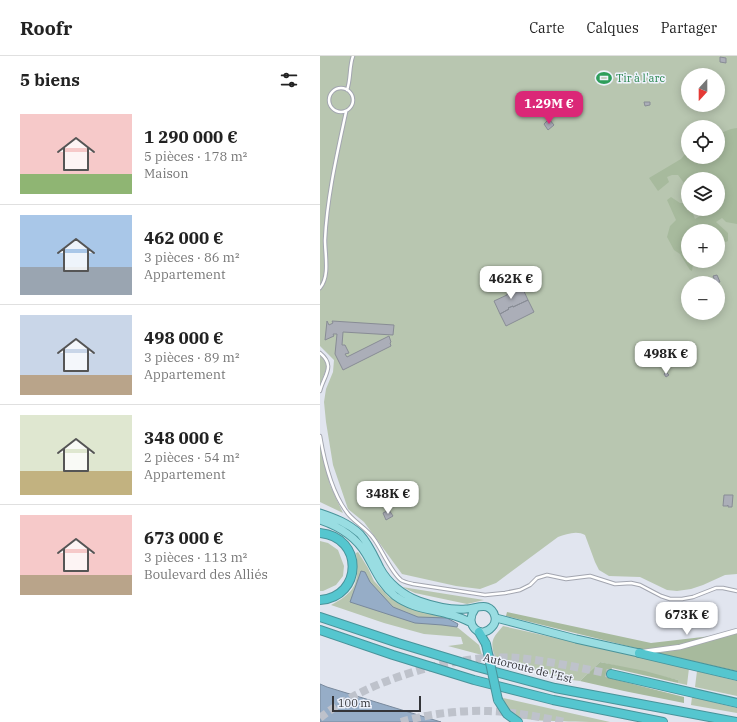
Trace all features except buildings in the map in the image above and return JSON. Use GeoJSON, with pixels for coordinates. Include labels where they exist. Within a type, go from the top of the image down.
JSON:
{"type":"FeatureCollection","features":[{"type":"Feature","properties":{"kind":"highway"},"geometry":{"type":"LineString","coordinates":[[320,534],[334,537],[345,544],[352,556],[353,572],[347,586],[339,594],[328,599],[320,600]]}},
{"type":"Feature","properties":{"kind":"highway","name":"Autoroute de l’Est"},"geometry":{"type":"LineString","coordinates":[[320,616],[477,667],[555,688],[736,722]]}},
{"type":"Feature","properties":{"kind":"highway"},"geometry":{"type":"LineString","coordinates":[[320,630],[393,655],[474,680],[553,700],[663,722]]}},
{"type":"Feature","properties":{"kind":"highway"},"geometry":{"type":"LineString","coordinates":[[480,632],[486,644],[498,700],[507,714],[518,722]]}},
{"type":"Feature","properties":{"kind":"highway"},"geometry":{"type":"LineString","coordinates":[[639,653],[737,676]]}},
{"type":"Feature","properties":{"kind":"highway"},"geometry":{"type":"LineString","coordinates":[[611,674],[737,703]]}},
{"type":"Feature","properties":{"kind":"main road"},"geometry":{"type":"LineString","coordinates":[[320,513],[349,525],[360,535],[370,548],[385,576],[392,584],[407,595],[430,604],[459,609],[475,609],[481,606],[488,608],[493,612],[496,618],[495,624],[491,629],[486,632],[480,632],[473,628],[470,622],[471,615],[475,609]]}},
{"type":"Feature","properties":{"kind":"main road"},"geometry":{"type":"LineString","coordinates":[[320,520],[334,525],[353,538],[361,547],[378,577],[395,596],[414,606],[452,615],[470,622]]}},
{"type":"Feature","properties":{"kind":"main road"},"geometry":{"type":"LineString","coordinates":[[320,525],[338,528]]}},
{"type":"Feature","properties":{"kind":"main road"},"geometry":{"type":"LineString","coordinates":[[496,618],[576,639],[639,653]]}},
{"type":"Feature","properties":{"kind":"street"},"geometry":{"type":"LineString","coordinates":[[639,653],[680,647],[737,631]]}},
{"type":"Feature","properties":{"kind":"lane"},"geometry":{"type":"LineString","coordinates":[[347,90],[350,82],[353,56]]}},
{"type":"Feature","properties":{"kind":"lane"},"geometry":{"type":"LineString","coordinates":[[320,288],[326,276],[325,238],[329,200],[346,112],[352,107],[354,99],[350,92],[343,88],[335,90],[330,96],[329,100],[331,107],[338,112],[346,112]]}},
{"type":"Feature","properties":{"kind":"lane"},"geometry":{"type":"LineString","coordinates":[[320,353],[328,360],[329,366],[320,391]]}},
{"type":"Feature","properties":{"kind":"lane"},"geometry":{"type":"LineString","coordinates":[[320,436],[335,490],[346,512],[364,526],[374,538],[391,568],[401,580],[413,584],[485,595],[512,592],[525,587],[537,578],[547,574],[566,579],[590,576],[615,584],[631,583],[640,585],[670,599],[693,597],[716,588],[737,591]]}},
{"type":"Feature","properties":{"kind":"green space"},"geometry":{"type":"Polygon","coordinates":[[[320,56],[737,56],[737,574],[725,575],[691,589],[677,591],[667,590],[640,577],[609,576],[599,570],[585,535],[575,533],[558,537],[496,583],[480,589],[456,586],[402,574],[364,522],[348,509],[333,465],[324,402],[326,389],[333,372],[334,360],[320,346],[320,56]]]}},
{"type":"Feature","properties":{"kind":"green space"},"geometry":{"type":"Polygon","coordinates":[[[737,128],[737,224],[726,222],[722,218],[716,222],[718,224],[681,224],[681,256],[674,250],[667,237],[670,226],[676,220],[667,200],[671,197],[681,203],[681,216],[694,216],[695,219],[700,216],[725,216],[725,172],[681,172],[681,179],[678,175],[667,177],[669,182],[658,191],[649,178],[681,159],[681,164],[725,164],[725,131],[737,128]]]}},
{"type":"Feature","properties":{"kind":"green space"},"geometry":{"type":"Polygon","coordinates":[[[725,230],[728,233],[728,241],[725,242],[725,230]]]}},
{"type":"Feature","properties":{"kind":"green space"},"geometry":{"type":"Polygon","coordinates":[[[320,356],[324,358],[327,367],[320,385],[320,356]]]}},
{"type":"Feature","properties":{"kind":"green space"},"geometry":{"type":"Polygon","coordinates":[[[320,445],[330,485],[343,513],[320,502],[320,445]]]}},
{"type":"Feature","properties":{"kind":"green space"},"geometry":{"type":"Polygon","coordinates":[[[320,541],[328,543],[338,550],[344,566],[343,576],[336,585],[323,591],[320,591],[320,541]]]}},
{"type":"Feature","properties":{"kind":"green space"},"geometry":{"type":"Polygon","coordinates":[[[358,552],[374,581],[389,597],[411,609],[447,618],[458,624],[457,627],[479,645],[482,655],[448,646],[463,644],[461,637],[424,634],[384,623],[331,605],[352,590],[357,578],[356,553],[358,552]]]}},
{"type":"Feature","properties":{"kind":"green space"},"geometry":{"type":"Polygon","coordinates":[[[402,587],[484,600],[467,604],[415,593],[402,587]]]}},
{"type":"Feature","properties":{"kind":"green space"},"geometry":{"type":"Polygon","coordinates":[[[507,612],[651,643],[737,633],[737,671],[506,616],[507,612]]]}},
{"type":"Feature","properties":{"kind":"green space"},"geometry":{"type":"Polygon","coordinates":[[[503,626],[689,668],[687,685],[678,683],[678,680],[600,662],[580,681],[495,660],[492,645],[494,638],[503,626]]]}},
{"type":"Feature","properties":{"kind":"green space"},"geometry":{"type":"Polygon","coordinates":[[[600,662],[645,671],[678,680],[678,683],[612,668],[609,678],[684,697],[684,703],[580,681],[600,662]]]}},
{"type":"Feature","properties":{"kind":"green space"},"geometry":{"type":"Polygon","coordinates":[[[697,671],[737,681],[737,696],[695,687],[697,671]]]}},
{"type":"Feature","properties":{"kind":"green space"},"geometry":{"type":"Polygon","coordinates":[[[692,697],[737,708],[737,713],[691,705],[692,697]]]}},
{"type":"Feature","properties":{"kind":"green space"},"geometry":{"type":"Polygon","coordinates":[[[503,698],[610,722],[524,719],[517,717],[512,713],[506,706],[503,698]]]}},
{"type":"Feature","properties":{"kind":"water"},"geometry":{"type":"Polygon","coordinates":[[[361,571],[365,572],[370,582],[393,607],[418,617],[447,618],[458,624],[457,627],[415,623],[350,602],[361,571]]]}},
{"type":"Feature","properties":{"kind":"water"},"geometry":{"type":"Polygon","coordinates":[[[320,684],[327,687],[441,722],[320,722],[320,684]]]}},
{"type":"Feature","properties":{"kind":"tunnel"},"geometry":{"type":"LineString","coordinates":[[320,718],[339,704],[387,681],[414,672],[468,660],[518,658],[611,674]]}},
{"type":"Feature","properties":{"kind":"tunnel"},"geometry":{"type":"LineString","coordinates":[[401,722],[433,715],[478,711],[517,714],[565,722]]}},
{"type":"Feature","properties":{"kind":"place","name":"Tir à l'arc"},"geometry":{"type":"Point","coordinates":[604,78]}}]}
